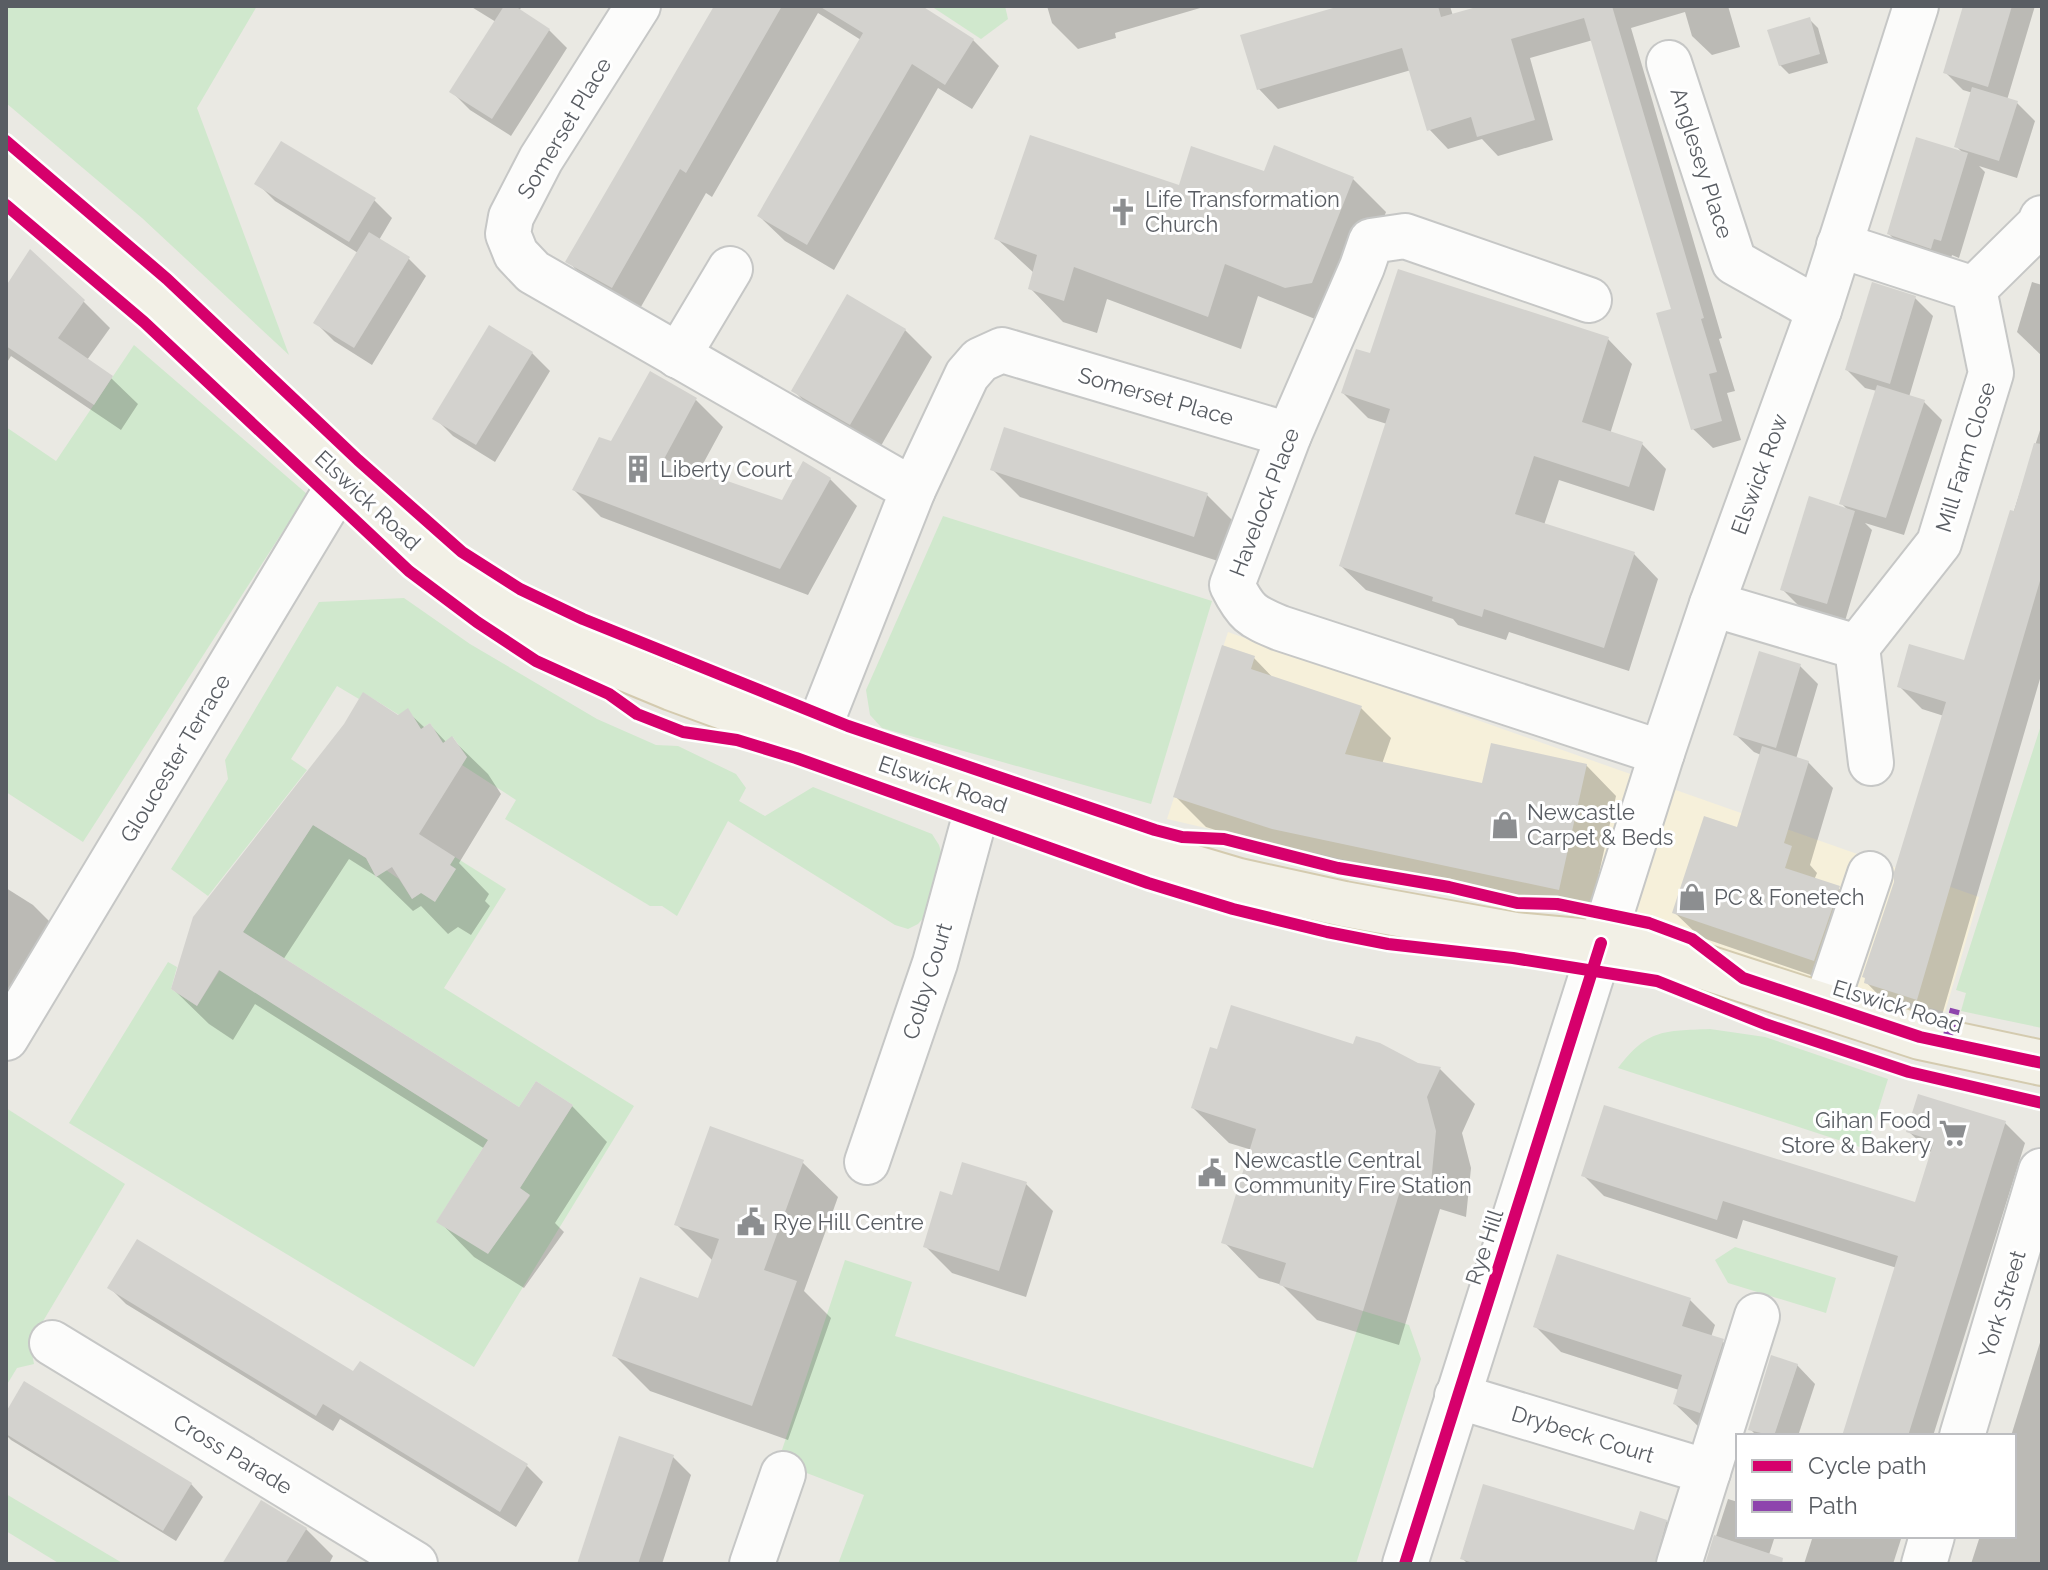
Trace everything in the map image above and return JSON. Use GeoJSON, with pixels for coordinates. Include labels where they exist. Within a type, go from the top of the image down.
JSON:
{"type":"FeatureCollection","features":[{"type":"Feature","properties":{"kind":"main road","name":"Elswick Road"},"geometry":{"type":"LineString","coordinates":[[6,172],[156,297],[443,570],[488,601],[573,647],[672,688],[814,740],[1148,854],[1239,881],[1344,904],[1515,935],[1601,943],[1686,961],[1920,1037],[2042,1063]]}},
{"type":"Feature","properties":{"kind":"street","name":"Somerset Place"},"geometry":{"type":"LineString","coordinates":[[638,6],[541,159],[511,217],[508,234],[516,254],[533,272],[913,490]]}},
{"type":"Feature","properties":{"kind":"street","name":"Elswick Row"},"geometry":{"type":"LineString","coordinates":[[1601,943],[1712,604],[1819,310],[1916,6]]}},
{"type":"Feature","properties":{"kind":"street","name":"Anglesey Place"},"geometry":{"type":"LineString","coordinates":[[1669,63],[1734,262],[1819,310]]}},
{"type":"Feature","properties":{"kind":"street"},"geometry":{"type":"LineString","coordinates":[[1839,245],[1974,289],[2039,225],[2042,218]]}},
{"type":"Feature","properties":{"kind":"street","name":"Havelock Place"},"geometry":{"type":"LineString","coordinates":[[1589,300],[1405,236],[1371,241],[1289,435],[1232,585],[1241,606],[1260,620],[1280,628],[1662,753]]}},
{"type":"Feature","properties":{"kind":"street"},"geometry":{"type":"LineString","coordinates":[[678,356],[730,269]]}},
{"type":"Feature","properties":{"kind":"street","name":"Mill Farm Close"},"geometry":{"type":"LineString","coordinates":[[1857,647],[1939,543],[1991,373],[1974,289]]}},
{"type":"Feature","properties":{"kind":"street","name":"Somerset Place"},"geometry":{"type":"LineString","coordinates":[[814,740],[913,490],[967,375],[980,360],[1002,350],[1289,435]]}},
{"type":"Feature","properties":{"kind":"street","name":"Gloucester Terrace"},"geometry":{"type":"LineString","coordinates":[[6,1038],[343,478]]}},
{"type":"Feature","properties":{"kind":"street"},"geometry":{"type":"LineString","coordinates":[[1712,604],[1857,647],[1871,763]]}},
{"type":"Feature","properties":{"kind":"street","name":"Colby Court"},"geometry":{"type":"LineString","coordinates":[[867,1162],[935,963],[980,798]]}},
{"type":"Feature","properties":{"kind":"street"},"geometry":{"type":"LineString","coordinates":[[1826,1005],[1870,874]]}},
{"type":"Feature","properties":{"kind":"street","name":"Rye Hill"},"geometry":{"type":"LineString","coordinates":[[1405,1564],[1601,943]]}},
{"type":"Feature","properties":{"kind":"street","name":"York Street"},"geometry":{"type":"LineString","coordinates":[[1963,1434],[2041,1171]]}},
{"type":"Feature","properties":{"kind":"street"},"geometry":{"type":"LineString","coordinates":[[1679,1564],[1719,1468],[1757,1316]]}},
{"type":"Feature","properties":{"kind":"street","name":"Cross Parade"},"geometry":{"type":"LineString","coordinates":[[52,1343],[398,1560]]}},
{"type":"Feature","properties":{"kind":"street","name":"Drybeck Court"},"geometry":{"type":"LineString","coordinates":[[1457,1396],[1719,1468]]}},
{"type":"Feature","properties":{"kind":"street"},"geometry":{"type":"LineString","coordinates":[[752,1564],[783,1474]]}},
{"type":"Feature","properties":{"kind":"street"},"geometry":{"type":"LineString","coordinates":[[1924,1564],[1931,1538]]}},
{"type":"Feature","properties":{"kind":"shaded area"},"geometry":{"type":"Polygon","coordinates":[[[1228,632],[1979,897],[1945,1012],[1554,908],[1167,819],[1228,632]]]}},
{"type":"Feature","properties":{"kind":"green space"},"geometry":{"type":"Polygon","coordinates":[[[6,6],[257,6],[197,108],[289,355],[142,218],[6,103],[6,6]]]}},
{"type":"Feature","properties":{"kind":"green space"},"geometry":{"type":"Polygon","coordinates":[[[931,6],[1005,6],[1008,19],[981,39],[931,6]]]}},
{"type":"Feature","properties":{"kind":"green space"},"geometry":{"type":"Polygon","coordinates":[[[134,345],[307,494],[83,842],[6,792],[6,427],[56,461],[134,345]]]}},
{"type":"Feature","properties":{"kind":"green space"},"geometry":{"type":"Polygon","coordinates":[[[943,516],[1212,601],[1151,804],[882,728],[870,715],[866,690],[943,516]]]}},
{"type":"Feature","properties":{"kind":"green space"},"geometry":{"type":"Polygon","coordinates":[[[404,598],[470,644],[597,719],[656,745],[678,746],[736,774],[746,788],[739,801],[765,816],[813,787],[932,834],[943,859],[926,915],[908,929],[895,925],[728,821],[677,916],[662,906],[650,906],[505,819],[516,800],[462,765],[467,757],[453,737],[443,743],[430,723],[421,729],[408,709],[399,715],[364,693],[359,699],[337,686],[291,759],[307,770],[208,896],[171,869],[228,779],[225,760],[319,602],[404,598]]]}},
{"type":"Feature","properties":{"kind":"green space"},"geometry":{"type":"Polygon","coordinates":[[[2042,722],[2042,1028],[1961,1011],[1966,993],[1956,990],[2042,722]]]}},
{"type":"Feature","properties":{"kind":"green space"},"geometry":{"type":"Polygon","coordinates":[[[313,825],[366,858],[376,877],[386,870],[399,879],[412,899],[456,869],[450,865],[455,857],[506,889],[444,988],[634,1106],[474,1367],[69,1123],[168,962],[177,967],[171,989],[197,1006],[220,970],[488,1140],[437,1221],[488,1253],[530,1196],[520,1188],[573,1105],[536,1081],[519,1107],[243,932],[313,825]]]}},
{"type":"Feature","properties":{"kind":"green space"},"geometry":{"type":"Polygon","coordinates":[[[1710,1029],[1765,1037],[1888,1079],[1866,1149],[1618,1068],[1648,1039],[1680,1030],[1710,1029]]]}},
{"type":"Feature","properties":{"kind":"green space"},"geometry":{"type":"Polygon","coordinates":[[[6,1108],[125,1184],[30,1343],[34,1364],[17,1368],[6,1386],[6,1108]]]}},
{"type":"Feature","properties":{"kind":"green space"},"geometry":{"type":"Polygon","coordinates":[[[1735,1247],[1836,1278],[1826,1313],[1728,1283],[1715,1260],[1735,1247]]]}},
{"type":"Feature","properties":{"kind":"green space"},"geometry":{"type":"Polygon","coordinates":[[[845,1260],[912,1282],[895,1336],[1313,1468],[1363,1311],[1409,1325],[1421,1359],[1356,1564],[838,1564],[864,1495],[778,1462],[845,1260]]]}},
{"type":"Feature","properties":{"kind":"green space"},"geometry":{"type":"Polygon","coordinates":[[[6,1494],[124,1564],[60,1564],[6,1531],[6,1494]]]}},
{"type":"Feature","properties":{"kind":"building"},"geometry":{"type":"Polygon","coordinates":[[[504,6],[515,6],[550,29],[492,119],[449,92],[504,6]]]}},
{"type":"Feature","properties":{"kind":"building"},"geometry":{"type":"Polygon","coordinates":[[[714,6],[782,6],[686,173],[680,169],[612,288],[565,262],[714,6]]]}},
{"type":"Feature","properties":{"kind":"building"},"geometry":{"type":"Polygon","coordinates":[[[819,6],[922,6],[974,39],[945,85],[912,64],[807,245],[757,216],[863,33],[819,6]]]}},
{"type":"Feature","properties":{"kind":"building"},"geometry":{"type":"Polygon","coordinates":[[[1340,6],[1438,6],[1441,17],[1480,6],[1612,6],[1704,318],[1701,319],[1717,372],[1709,374],[1722,421],[1691,430],[1656,313],[1671,309],[1584,18],[1511,39],[1535,120],[1477,137],[1471,117],[1427,131],[1402,48],[1257,90],[1240,35],[1340,6]]]}},
{"type":"Feature","properties":{"kind":"building"},"geometry":{"type":"Polygon","coordinates":[[[1963,6],[2012,6],[1988,87],[1943,73],[1963,6]]]}},
{"type":"Feature","properties":{"kind":"building"},"geometry":{"type":"Polygon","coordinates":[[[1810,17],[1820,54],[1779,66],[1767,30],[1810,17]]]}},
{"type":"Feature","properties":{"kind":"building"},"geometry":{"type":"Polygon","coordinates":[[[1972,87],[2018,101],[1999,161],[1954,147],[1972,87]]]}},
{"type":"Feature","properties":{"kind":"building","name":"Life Transformation Church"},"geometry":{"type":"Polygon","coordinates":[[[1030,135],[1179,185],[1191,146],[1264,171],[1274,145],[1354,177],[1312,283],[1285,288],[1225,264],[1208,317],[1074,267],[1064,301],[1028,289],[1037,255],[994,239],[1030,135]]]}},
{"type":"Feature","properties":{"kind":"building"},"geometry":{"type":"Polygon","coordinates":[[[1916,137],[1968,153],[1941,241],[1934,239],[1931,249],[1887,234],[1916,137]]]}},
{"type":"Feature","properties":{"kind":"building"},"geometry":{"type":"Polygon","coordinates":[[[281,141],[376,198],[349,242],[254,184],[281,141]]]}},
{"type":"Feature","properties":{"kind":"building"},"geometry":{"type":"Polygon","coordinates":[[[369,232],[410,257],[354,348],[313,323],[369,232]]]}},
{"type":"Feature","properties":{"kind":"building"},"geometry":{"type":"Polygon","coordinates":[[[30,249],[85,300],[58,338],[113,376],[94,405],[6,346],[6,286],[30,249]]]}},
{"type":"Feature","properties":{"kind":"building"},"geometry":{"type":"Polygon","coordinates":[[[1398,269],[1609,337],[1582,422],[1643,442],[1629,487],[1534,456],[1515,514],[1635,552],[1604,648],[1484,609],[1482,617],[1339,566],[1390,409],[1341,393],[1356,349],[1370,353],[1398,269]]]}},
{"type":"Feature","properties":{"kind":"building"},"geometry":{"type":"Polygon","coordinates":[[[1872,282],[1916,296],[1890,384],[1845,370],[1872,282]]]}},
{"type":"Feature","properties":{"kind":"building"},"geometry":{"type":"Polygon","coordinates":[[[847,294],[906,329],[850,425],[791,391],[847,294]]]}},
{"type":"Feature","properties":{"kind":"building"},"geometry":{"type":"Polygon","coordinates":[[[489,325],[533,352],[476,445],[432,419],[489,325]]]}},
{"type":"Feature","properties":{"kind":"building","name":"Liberty Court"},"geometry":{"type":"Polygon","coordinates":[[[650,371],[697,398],[664,459],[782,500],[803,461],[831,478],[780,569],[572,490],[599,437],[611,441],[650,371]]]}},
{"type":"Feature","properties":{"kind":"building"},"geometry":{"type":"Polygon","coordinates":[[[1877,385],[1925,400],[1886,518],[1839,504],[1877,385]]]}},
{"type":"Feature","properties":{"kind":"building"},"geometry":{"type":"Polygon","coordinates":[[[1004,427],[1208,493],[1194,537],[990,470],[1004,427]]]}},
{"type":"Feature","properties":{"kind":"building"},"geometry":{"type":"Polygon","coordinates":[[[2034,443],[2042,444],[2042,574],[1917,1000],[1864,983],[1865,978],[1862,977],[1894,882],[1894,872],[1946,702],[1897,687],[1909,644],[1964,660],[2034,443]]]}},
{"type":"Feature","properties":{"kind":"building"},"geometry":{"type":"Polygon","coordinates":[[[1809,496],[1855,511],[1827,604],[1780,590],[1809,496]]]}},
{"type":"Feature","properties":{"kind":"building"},"geometry":{"type":"Polygon","coordinates":[[[1222,645],[1255,656],[1251,669],[1362,706],[1345,754],[1482,783],[1491,743],[1587,764],[1559,890],[1272,829],[1173,797],[1222,645]]]}},
{"type":"Feature","properties":{"kind":"building"},"geometry":{"type":"Polygon","coordinates":[[[1759,651],[1801,664],[1776,748],[1733,735],[1759,651]]]}},
{"type":"Feature","properties":{"kind":"building"},"geometry":{"type":"Polygon","coordinates":[[[363,692],[398,715],[408,708],[421,729],[430,723],[443,743],[452,736],[467,757],[419,834],[455,857],[450,865],[456,869],[435,902],[421,893],[412,899],[392,867],[376,877],[366,858],[313,825],[243,932],[519,1107],[536,1081],[573,1105],[520,1188],[530,1195],[488,1254],[436,1222],[488,1140],[219,970],[197,1006],[171,989],[193,917],[344,724],[363,692]]]}},
{"type":"Feature","properties":{"kind":"building"},"geometry":{"type":"Polygon","coordinates":[[[1762,746],[1809,761],[1784,843],[1792,846],[1785,868],[1840,886],[1814,961],[1672,913],[1704,816],[1737,827],[1762,746]]]}},
{"type":"Feature","properties":{"kind":"building"},"geometry":{"type":"Polygon","coordinates":[[[1231,1005],[1353,1044],[1356,1036],[1380,1043],[1418,1063],[1441,1067],[1427,1097],[1436,1131],[1431,1183],[1405,1175],[1363,1311],[1279,1285],[1286,1263],[1221,1243],[1256,1129],[1191,1108],[1210,1047],[1217,1049],[1231,1005]]]}},
{"type":"Feature","properties":{"kind":"building"},"geometry":{"type":"Polygon","coordinates":[[[1918,1094],[2006,1121],[1909,1434],[1843,1434],[1898,1256],[1723,1201],[1717,1220],[1581,1176],[1604,1105],[1915,1202],[1934,1141],[1906,1132],[1918,1094]]]}},
{"type":"Feature","properties":{"kind":"building"},"geometry":{"type":"Polygon","coordinates":[[[710,1126],[804,1160],[764,1270],[797,1281],[752,1406],[612,1356],[640,1277],[698,1298],[719,1239],[674,1225],[710,1126]]]}},
{"type":"Feature","properties":{"kind":"building"},"geometry":{"type":"Polygon","coordinates":[[[962,1162],[1027,1182],[999,1271],[923,1247],[940,1191],[952,1195],[962,1162]]]}},
{"type":"Feature","properties":{"kind":"building"},"geometry":{"type":"Polygon","coordinates":[[[137,1239],[353,1371],[360,1361],[528,1464],[500,1512],[323,1404],[316,1416],[107,1288],[137,1239]]]}},
{"type":"Feature","properties":{"kind":"building"},"geometry":{"type":"Polygon","coordinates":[[[1557,1254],[1691,1298],[1682,1326],[1724,1339],[1700,1413],[1673,1404],[1682,1375],[1533,1327],[1557,1254]]]}},
{"type":"Feature","properties":{"kind":"building"},"geometry":{"type":"Polygon","coordinates":[[[1771,1355],[1798,1364],[1775,1434],[1748,1430],[1771,1355]]]}},
{"type":"Feature","properties":{"kind":"building"},"geometry":{"type":"Polygon","coordinates":[[[24,1381],[192,1483],[163,1531],[6,1434],[6,1412],[24,1381]]]}},
{"type":"Feature","properties":{"kind":"building"},"geometry":{"type":"Polygon","coordinates":[[[619,1436],[674,1455],[663,1490],[638,1564],[577,1564],[619,1436]]]}},
{"type":"Feature","properties":{"kind":"building"},"geometry":{"type":"Polygon","coordinates":[[[1483,1484],[1634,1530],[1640,1511],[1667,1520],[1655,1564],[1477,1564],[1460,1559],[1483,1484]]]}},
{"type":"Feature","properties":{"kind":"building"},"geometry":{"type":"Polygon","coordinates":[[[261,1500],[307,1528],[285,1564],[222,1564],[261,1500]]]}},
{"type":"Feature","properties":{"kind":"building"},"geometry":{"type":"Polygon","coordinates":[[[1714,1535],[1783,1558],[1782,1564],[1705,1564],[1714,1535]]]}},
{"type":"Feature","properties":{"kind":"marked path"},"geometry":{"type":"LineString","coordinates":[[1946,1043],[1955,1009]]}},
{"type":"Feature","properties":{"kind":"cycle path"},"geometry":{"type":"LineString","coordinates":[[6,141],[167,279],[358,460],[462,552],[520,589],[583,619],[848,726],[1155,830],[1182,837],[1224,839],[1338,868],[1449,887],[1517,903],[1557,904],[1649,923],[1692,939],[1743,978],[1920,1037],[2042,1063]]}},
{"type":"Feature","properties":{"kind":"cycle path"},"geometry":{"type":"LineString","coordinates":[[6,205],[144,322],[409,571],[536,661],[609,694],[637,714],[683,732],[737,740],[796,758],[1148,883],[1233,909],[1388,944],[1513,958],[1657,981],[1765,1024],[1909,1072],[2042,1103]]}},
{"type":"Feature","properties":{"kind":"cycle path"},"geometry":{"type":"LineString","coordinates":[[1405,1564],[1601,943]]}},
{"type":"Feature","properties":{"kind":"place","name":"Life Transformation Church"},"geometry":{"type":"Point","coordinates":[1123,212]}},
{"type":"Feature","properties":{"kind":"place","name":"Liberty Court"},"geometry":{"type":"Point","coordinates":[638,469]}},
{"type":"Feature","properties":{"kind":"place","name":"Newcastle Carpet & Beds"},"geometry":{"type":"Point","coordinates":[1505,825]}},
{"type":"Feature","properties":{"kind":"place","name":"PC & Fonetech"},"geometry":{"type":"Point","coordinates":[1692,897]}},
{"type":"Feature","properties":{"kind":"place","name":"Gihan Food Store & Bakery"},"geometry":{"type":"Point","coordinates":[1953,1133]}},
{"type":"Feature","properties":{"kind":"place","name":"Newcastle Central Community Fire Station"},"geometry":{"type":"Point","coordinates":[1212,1173]}},
{"type":"Feature","properties":{"kind":"place","name":"Rye Hill Centre"},"geometry":{"type":"Point","coordinates":[751,1222]}}]}
